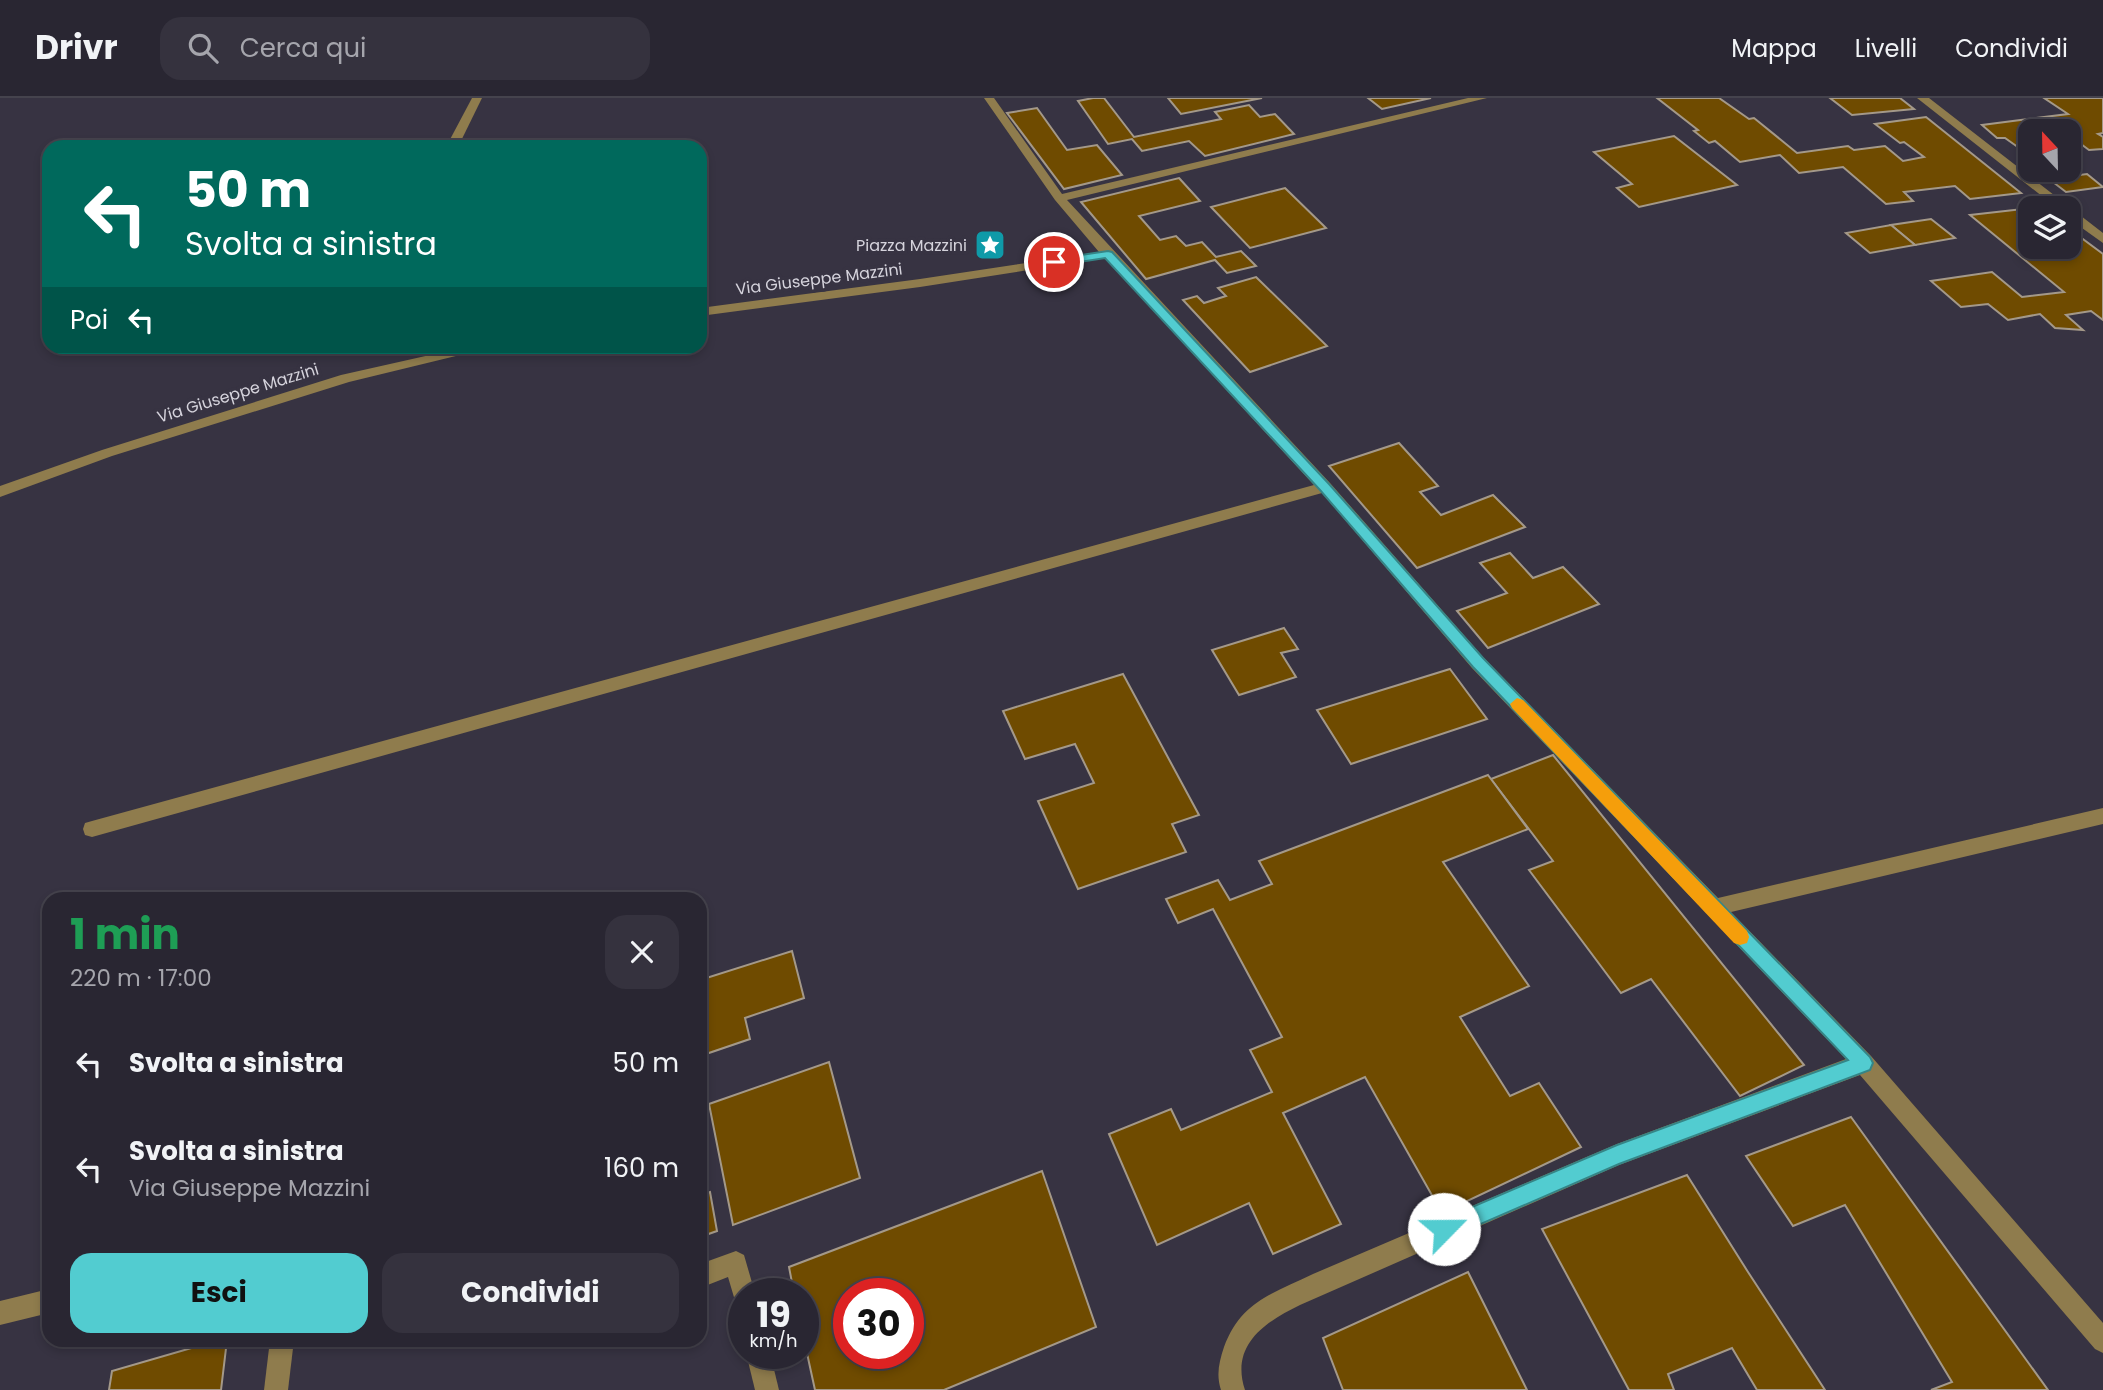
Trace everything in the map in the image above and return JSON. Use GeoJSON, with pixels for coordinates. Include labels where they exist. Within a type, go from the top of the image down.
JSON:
{"type":"FeatureCollection","features":[{"type":"Feature","properties":{"kind":"street"},"geometry":{"type":"LineString","coordinates":[[456,140],[477,98]]}},
{"type":"Feature","properties":{"kind":"street"},"geometry":{"type":"LineString","coordinates":[[989,98],[1059,198],[1108,254],[1325,487],[1478,663],[1864,1063],[2102,1339]]}},
{"type":"Feature","properties":{"kind":"street"},"geometry":{"type":"LineString","coordinates":[[1059,198],[1482,98]]}},
{"type":"Feature","properties":{"kind":"street"},"geometry":{"type":"LineString","coordinates":[[1922,98],[2049,196]]}},
{"type":"Feature","properties":{"kind":"street"},"geometry":{"type":"LineString","coordinates":[[2081,222],[2103,239]]}},
{"type":"Feature","properties":{"kind":"street","name":"Via Giuseppe Mazzini"},"geometry":{"type":"LineString","coordinates":[[707,311],[920,283],[1108,254]]}},
{"type":"Feature","properties":{"kind":"street","name":"Via Giuseppe Mazzini"},"geometry":{"type":"LineString","coordinates":[[0,492],[107,453],[346,378],[455,354]]}},
{"type":"Feature","properties":{"kind":"street"},"geometry":{"type":"LineString","coordinates":[[92,829],[1325,487]]}},
{"type":"Feature","properties":{"kind":"street"},"geometry":{"type":"LineString","coordinates":[[1712,908],[2103,816]]}},
{"type":"Feature","properties":{"kind":"street"},"geometry":{"type":"LineString","coordinates":[[1233,1390],[1230,1382],[1231,1361],[1244,1327],[1321,1282],[1617,1155],[1864,1063]]}},
{"type":"Feature","properties":{"kind":"street"},"geometry":{"type":"LineString","coordinates":[[707,1273],[736,1263],[740,1278]]}},
{"type":"Feature","properties":{"kind":"street"},"geometry":{"type":"LineString","coordinates":[[0,1314],[42,1303]]}},
{"type":"Feature","properties":{"kind":"street"},"geometry":{"type":"LineString","coordinates":[[276,1390],[281,1347]]}},
{"type":"Feature","properties":{"kind":"street"},"geometry":{"type":"LineString","coordinates":[[762,1369],[767,1390]]}},
{"type":"Feature","properties":{"kind":"building"},"geometry":{"type":"Polygon","coordinates":[[[1104,98],[1134,137],[1221,119],[1215,112],[1249,105],[1260,117],[1275,114],[1294,134],[1205,156],[1189,141],[1142,151],[1132,139],[1108,144],[1078,101],[1104,98]]]}},
{"type":"Feature","properties":{"kind":"building"},"geometry":{"type":"Polygon","coordinates":[[[1168,98],[1262,98],[1181,114],[1168,98]]]}},
{"type":"Feature","properties":{"kind":"building"},"geometry":{"type":"Polygon","coordinates":[[[1368,98],[1431,98],[1382,109],[1368,98]]]}},
{"type":"Feature","properties":{"kind":"building"},"geometry":{"type":"Polygon","coordinates":[[[1657,98],[1719,98],[1749,119],[1754,118],[1797,153],[1848,146],[1854,150],[1885,146],[1903,161],[1924,157],[1875,124],[1926,117],[2021,193],[1970,199],[1955,186],[1904,192],[1913,201],[1886,204],[1843,167],[1799,173],[1780,155],[1740,162],[1715,141],[1709,143],[1694,131],[1698,130],[1657,98]]]}},
{"type":"Feature","properties":{"kind":"building"},"geometry":{"type":"Polygon","coordinates":[[[1830,98],[1900,98],[1914,109],[1852,115],[1830,98]]]}},
{"type":"Feature","properties":{"kind":"building"},"geometry":{"type":"Polygon","coordinates":[[[2044,98],[2103,98],[2103,133],[2098,134],[2103,137],[2103,149],[2089,150],[2081,144],[2081,119],[2029,119],[2068,114],[2044,98]]]}},
{"type":"Feature","properties":{"kind":"building"},"geometry":{"type":"Polygon","coordinates":[[[1037,108],[1067,150],[1097,145],[1122,175],[1064,189],[1007,113],[1037,108]]]}},
{"type":"Feature","properties":{"kind":"building"},"geometry":{"type":"Polygon","coordinates":[[[2018,120],[2018,147],[2005,138],[1997,138],[1982,125],[2018,120]]]}},
{"type":"Feature","properties":{"kind":"building"},"geometry":{"type":"Polygon","coordinates":[[[1674,136],[1737,185],[1639,207],[1617,188],[1632,184],[1594,152],[1674,136]]]}},
{"type":"Feature","properties":{"kind":"building"},"geometry":{"type":"Polygon","coordinates":[[[2087,174],[2103,187],[2066,192],[2053,182],[2081,182],[2081,175],[2087,174]]]}},
{"type":"Feature","properties":{"kind":"building"},"geometry":{"type":"Polygon","coordinates":[[[1179,178],[1200,201],[1139,216],[1160,240],[1176,236],[1186,246],[1202,242],[1216,257],[1241,251],[1256,266],[1227,273],[1215,260],[1146,279],[1081,202],[1179,178]]]}},
{"type":"Feature","properties":{"kind":"building"},"geometry":{"type":"Polygon","coordinates":[[[1285,188],[1326,228],[1250,248],[1211,207],[1285,188]]]}},
{"type":"Feature","properties":{"kind":"building"},"geometry":{"type":"Polygon","coordinates":[[[2018,209],[2018,254],[1970,215],[2018,209]]]}},
{"type":"Feature","properties":{"kind":"building"},"geometry":{"type":"Polygon","coordinates":[[[1931,219],[1955,238],[1915,245],[1891,225],[1931,219]]]}},
{"type":"Feature","properties":{"kind":"building"},"geometry":{"type":"Polygon","coordinates":[[[1891,225],[1915,245],[1870,253],[1846,233],[1891,225]]]}},
{"type":"Feature","properties":{"kind":"building"},"geometry":{"type":"Polygon","coordinates":[[[2081,238],[2103,254],[2103,320],[2091,311],[2066,315],[2083,330],[2055,328],[2040,314],[2008,320],[1988,304],[1961,307],[1931,281],[1992,272],[2022,297],[2064,292],[2024,259],[2081,259],[2081,238]]]}},
{"type":"Feature","properties":{"kind":"building"},"geometry":{"type":"Polygon","coordinates":[[[1256,277],[1327,346],[1250,372],[1183,300],[1197,296],[1204,303],[1226,296],[1218,288],[1256,277]]]}},
{"type":"Feature","properties":{"kind":"building"},"geometry":{"type":"Polygon","coordinates":[[[1399,443],[1438,486],[1420,492],[1441,515],[1493,495],[1525,527],[1417,568],[1329,466],[1399,443]]]}},
{"type":"Feature","properties":{"kind":"building"},"geometry":{"type":"Polygon","coordinates":[[[1510,553],[1533,578],[1563,567],[1599,604],[1488,648],[1457,611],[1507,593],[1480,563],[1510,553]]]}},
{"type":"Feature","properties":{"kind":"building"},"geometry":{"type":"Polygon","coordinates":[[[1284,628],[1298,649],[1281,653],[1296,677],[1239,695],[1212,650],[1284,628]]]}},
{"type":"Feature","properties":{"kind":"building"},"geometry":{"type":"Polygon","coordinates":[[[1450,669],[1487,719],[1351,764],[1317,710],[1450,669]]]}},
{"type":"Feature","properties":{"kind":"building"},"geometry":{"type":"Polygon","coordinates":[[[1123,674],[1199,815],[1172,824],[1186,852],[1078,889],[1038,801],[1094,783],[1075,744],[1025,759],[1003,711],[1123,674]]]}},
{"type":"Feature","properties":{"kind":"building"},"geometry":{"type":"Polygon","coordinates":[[[1553,755],[1804,1065],[1740,1096],[1651,979],[1621,993],[1529,870],[1553,861],[1491,779],[1553,755]]]}},
{"type":"Feature","properties":{"kind":"building"},"geometry":{"type":"Polygon","coordinates":[[[1488,775],[1528,829],[1443,862],[1529,986],[1460,1017],[1510,1096],[1539,1083],[1581,1147],[1442,1213],[1365,1077],[1283,1113],[1341,1224],[1273,1254],[1249,1203],[1157,1245],[1109,1134],[1171,1109],[1181,1130],[1272,1092],[1250,1050],[1282,1037],[1213,909],[1178,923],[1166,899],[1218,880],[1230,900],[1272,884],[1259,861],[1488,775]]]}},
{"type":"Feature","properties":{"kind":"building"},"geometry":{"type":"Polygon","coordinates":[[[792,951],[804,998],[745,1018],[750,1039],[707,1054],[707,978],[792,951]]]}},
{"type":"Feature","properties":{"kind":"building"},"geometry":{"type":"Polygon","coordinates":[[[829,1062],[860,1178],[733,1225],[709,1104],[829,1062]]]}},
{"type":"Feature","properties":{"kind":"building"},"geometry":{"type":"Polygon","coordinates":[[[1851,1117],[2048,1390],[1931,1390],[1952,1382],[1845,1205],[1793,1226],[1746,1156],[1851,1117]]]}},
{"type":"Feature","properties":{"kind":"building"},"geometry":{"type":"Polygon","coordinates":[[[1042,1171],[1096,1327],[944,1390],[815,1390],[810,1369],[819,1369],[819,1278],[791,1278],[789,1267],[1042,1171]]]}},
{"type":"Feature","properties":{"kind":"building"},"geometry":{"type":"Polygon","coordinates":[[[1687,1175],[1825,1390],[1757,1390],[1732,1348],[1668,1374],[1674,1390],[1629,1390],[1542,1229],[1687,1175]]]}},
{"type":"Feature","properties":{"kind":"building"},"geometry":{"type":"Polygon","coordinates":[[[710,1192],[717,1231],[707,1235],[707,1193],[710,1192]]]}},
{"type":"Feature","properties":{"kind":"building"},"geometry":{"type":"Polygon","coordinates":[[[1468,1272],[1527,1390],[1343,1390],[1323,1338],[1468,1272]]]}},
{"type":"Feature","properties":{"kind":"building"},"geometry":{"type":"Polygon","coordinates":[[[195,1347],[226,1347],[221,1390],[109,1390],[112,1371],[195,1347]]]}},
{"type":"Feature","properties":{"kind":"slow traffic"},"geometry":{"type":"LineString","coordinates":[[1517,704],[1740,937]]}},
{"type":"Feature","properties":{"kind":"place","name":"Piazza Mazzini"},"geometry":{"type":"Point","coordinates":[990,245]}},
{"type":"Feature","properties":{"kind":"route"},"geometry":{"type":"LineString","coordinates":[[1054,262],[1108,254],[1325,487],[1478,663],[1864,1063],[1617,1155],[1444,1229]]}}]}
